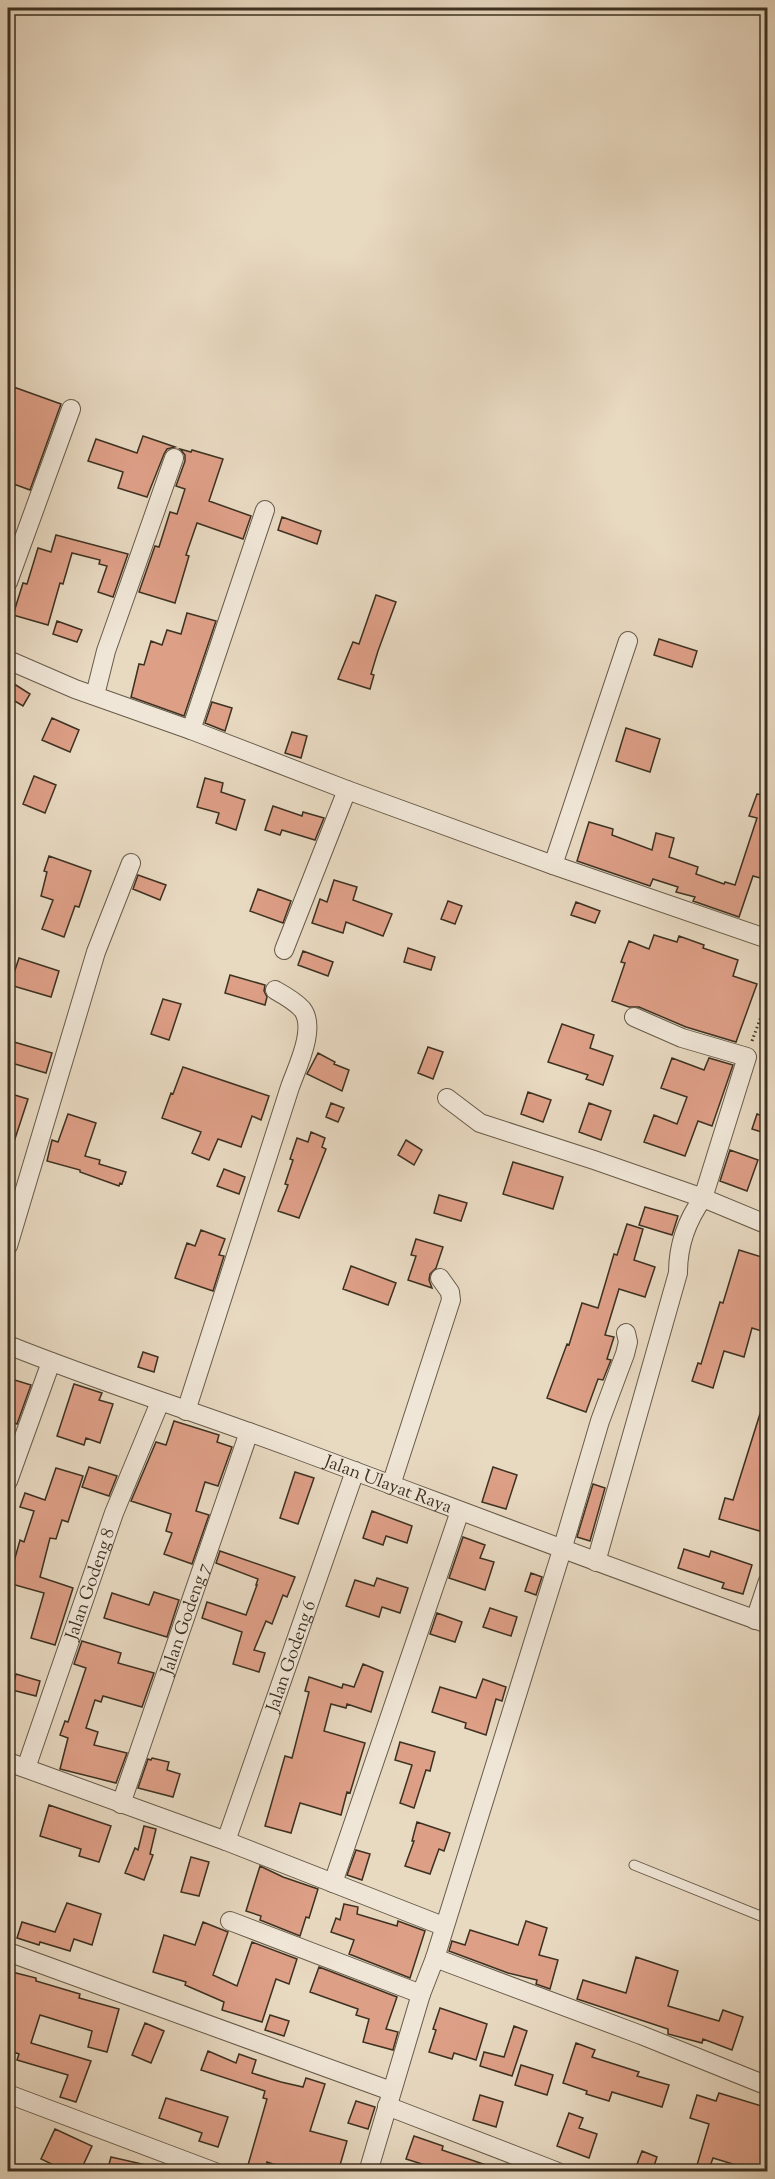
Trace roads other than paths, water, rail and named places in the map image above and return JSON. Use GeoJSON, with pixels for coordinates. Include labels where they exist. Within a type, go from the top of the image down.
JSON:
{"type":"FeatureCollection","features":[{"type":"Feature","properties":{"kind":"street"},"geometry":{"type":"LineString","coordinates":[[8,582],[71,409]]}},
{"type":"Feature","properties":{"kind":"street"},"geometry":{"type":"LineString","coordinates":[[94,695],[106,651],[174,458]]}},
{"type":"Feature","properties":{"kind":"street"},"geometry":{"type":"LineString","coordinates":[[191,730],[265,510]]}},
{"type":"Feature","properties":{"kind":"street"},"geometry":{"type":"LineString","coordinates":[[553,865],[628,641]]}},
{"type":"Feature","properties":{"kind":"street"},"geometry":{"type":"LineString","coordinates":[[8,660],[75,689],[191,730],[347,790],[553,865],[768,939]]}},
{"type":"Feature","properties":{"kind":"street"},"geometry":{"type":"LineString","coordinates":[[284,950],[347,790]]}},
{"type":"Feature","properties":{"kind":"street"},"geometry":{"type":"LineString","coordinates":[[8,1246],[96,952],[131,863]]}},
{"type":"Feature","properties":{"kind":"street"},"geometry":{"type":"LineString","coordinates":[[186,1411],[290,1087],[303,1054],[308,1029],[307,1017],[302,1009],[275,990]]}},
{"type":"Feature","properties":{"kind":"street"},"geometry":{"type":"LineString","coordinates":[[596,1562],[678,1273],[682,1243],[694,1211],[703,1198],[747,1057],[682,1038],[634,1017]]}},
{"type":"Feature","properties":{"kind":"street"},"geometry":{"type":"LineString","coordinates":[[447,1098],[480,1123],[585,1156],[703,1198],[768,1225]]}},
{"type":"Feature","properties":{"kind":"street"},"geometry":{"type":"LineString","coordinates":[[391,1485],[451,1300],[450,1292],[440,1278]]}},
{"type":"Feature","properties":{"kind":"street"},"geometry":{"type":"LineString","coordinates":[[368,2172],[420,1994],[435,1958],[600,1420],[625,1354],[628,1342],[626,1333]]}},
{"type":"Feature","properties":{"kind":"street","name":"Jalan Ulayat Raya"},"geometry":{"type":"LineString","coordinates":[[8,1345],[761,1622]]}},
{"type":"Feature","properties":{"kind":"street"},"geometry":{"type":"LineString","coordinates":[[8,1481],[51,1362]]}},
{"type":"Feature","properties":{"kind":"street","name":"Jalan Godeng 8"},"geometry":{"type":"LineString","coordinates":[[26,1768],[114,1513],[160,1402]]}},
{"type":"Feature","properties":{"kind":"street","name":"Jalan Godeng 7"},"geometry":{"type":"LineString","coordinates":[[121,1804],[249,1432]]}},
{"type":"Feature","properties":{"kind":"street","name":"Jalan Godeng 6"},"geometry":{"type":"LineString","coordinates":[[226,1841],[355,1471]]}},
{"type":"Feature","properties":{"kind":"street"},"geometry":{"type":"LineString","coordinates":[[333,1883],[460,1511]]}},
{"type":"Feature","properties":{"kind":"street"},"geometry":{"type":"LineString","coordinates":[[761,1622],[768,1581]]}},
{"type":"Feature","properties":{"kind":"street"},"geometry":{"type":"LineString","coordinates":[[8,1762],[226,1841],[443,1926]]}},
{"type":"Feature","properties":{"kind":"street"},"geometry":{"type":"LineString","coordinates":[[230,1921],[420,1994]]}},
{"type":"Feature","properties":{"kind":"street"},"geometry":{"type":"LineString","coordinates":[[8,1952],[389,2099],[558,2172]]}},
{"type":"Feature","properties":{"kind":"street"},"geometry":{"type":"LineString","coordinates":[[435,1958],[641,2035],[768,2086]]}},
{"type":"Feature","properties":{"kind":"street"},"geometry":{"type":"LineString","coordinates":[[8,2094],[215,2172]]}},
{"type":"Feature","properties":{"kind":"lane"},"geometry":{"type":"LineString","coordinates":[[634,1865],[768,1919]]}}]}
